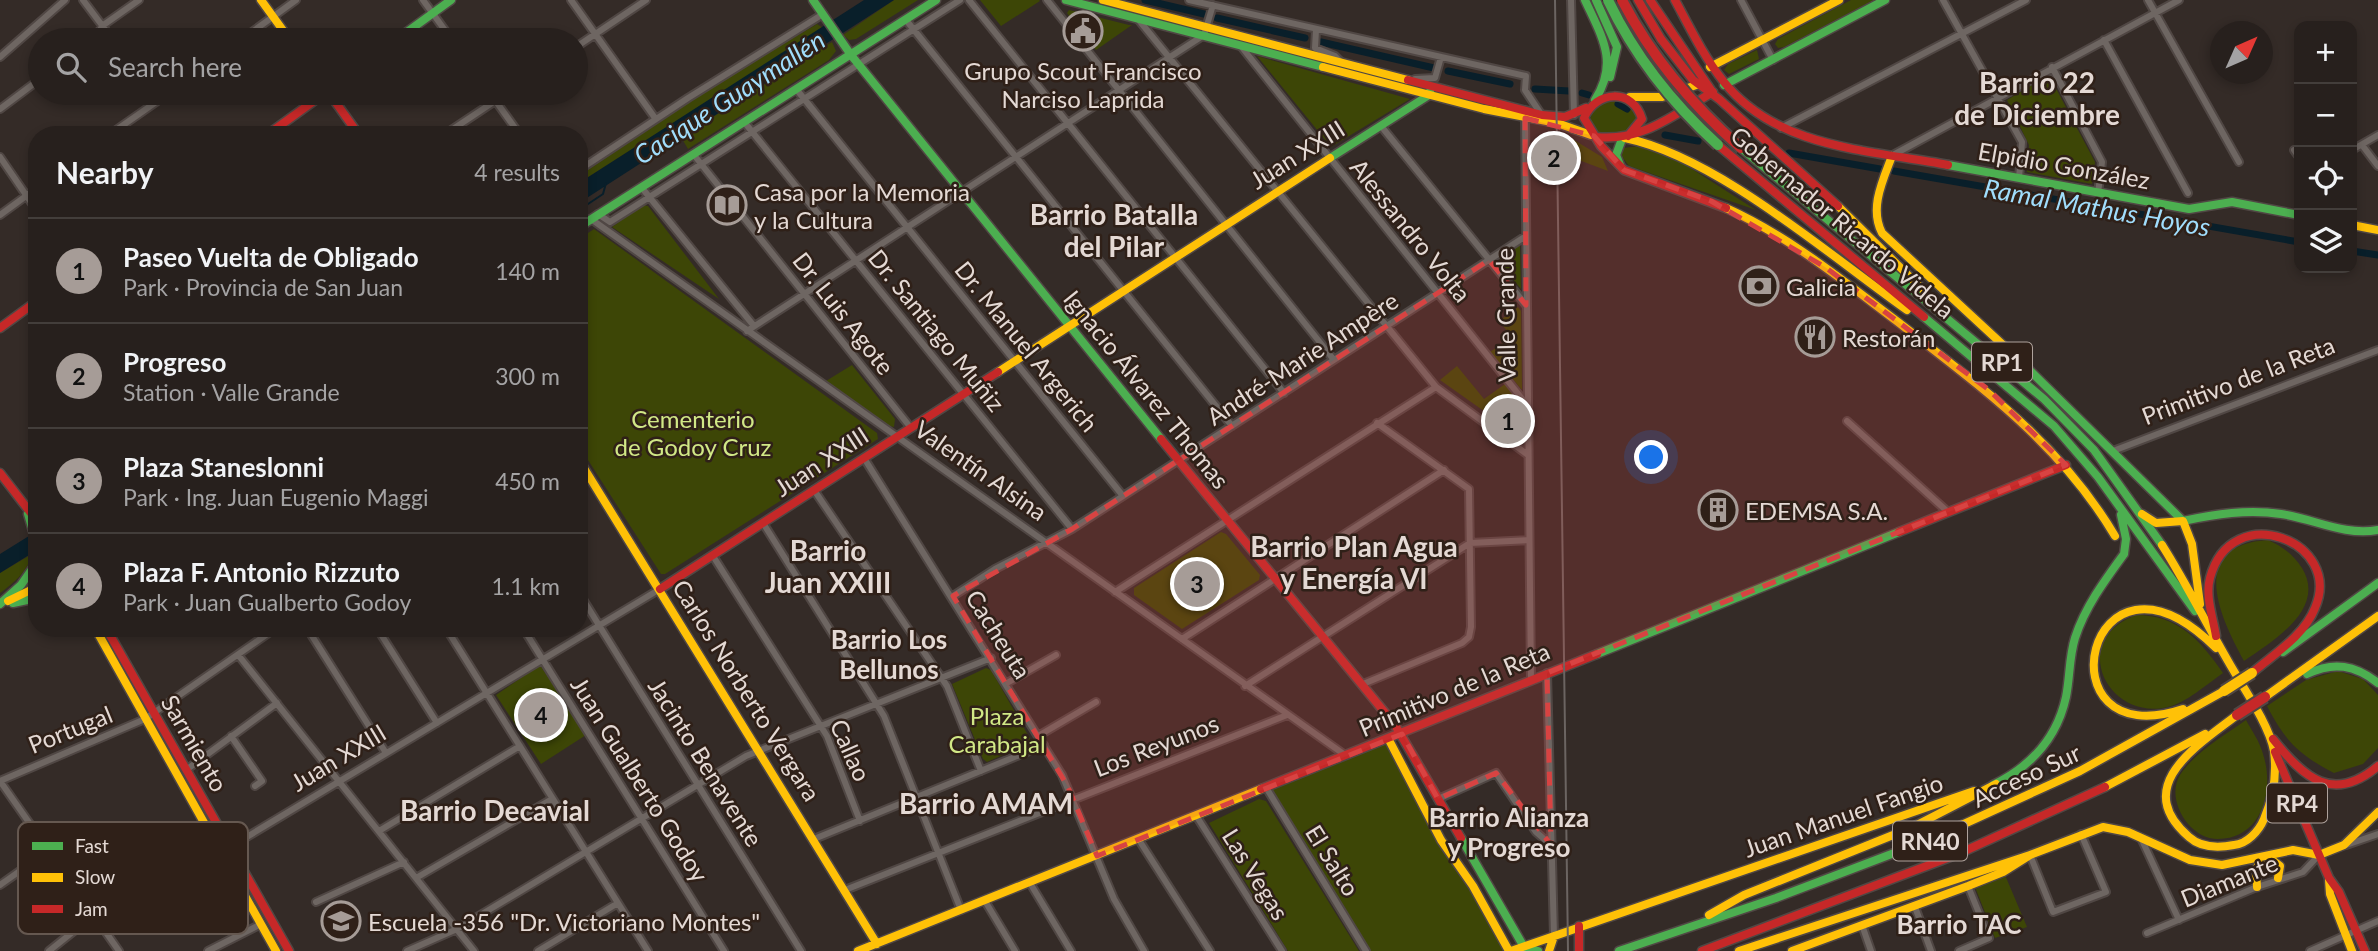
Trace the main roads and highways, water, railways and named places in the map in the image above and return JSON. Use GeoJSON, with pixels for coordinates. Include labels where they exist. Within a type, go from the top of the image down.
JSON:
{"type":"FeatureCollection","features":[{"type":"Feature","properties":{"kind":"main road"},"geometry":{"type":"LineString","coordinates":[[261,0],[281,28]]}},
{"type":"Feature","properties":{"kind":"main road"},"geometry":{"type":"LineString","coordinates":[[412,28],[451,0]]}},
{"type":"Feature","properties":{"kind":"main road","name":"Ignacio Álvarez Thomas"},"geometry":{"type":"LineString","coordinates":[[813,0],[852,55],[1178,461],[1402,734]]}},
{"type":"Feature","properties":{"kind":"main road"},"geometry":{"type":"LineString","coordinates":[[588,221],[694,155],[748,128],[796,90],[936,0]]}},
{"type":"Feature","properties":{"kind":"main road"},"geometry":{"type":"LineString","coordinates":[[1066,0],[1137,18],[1206,29],[1240,45],[1556,118],[1574,114],[1594,102],[1628,97],[1650,100],[1701,83]]}},
{"type":"Feature","properties":{"kind":"main road"},"geometry":{"type":"LineString","coordinates":[[1103,0],[1396,79],[1525,118],[1556,123],[1595,136],[1642,138],[1669,150],[1779,220],[1948,337]]}},
{"type":"Feature","properties":{"kind":"main road"},"geometry":{"type":"LineString","coordinates":[[1585,0],[1605,48],[1610,77]]}},
{"type":"Feature","properties":{"kind":"main road"},"geometry":{"type":"LineString","coordinates":[[1596,0],[1617,51],[1610,77],[1584,118],[1615,164],[1624,170],[1711,201],[1776,234],[1989,390],[2027,422],[2066,464],[2096,503],[2115,536]]}},
{"type":"Feature","properties":{"kind":"main road","name":"Gobernador Ricardo Videla"},"geometry":{"type":"LineString","coordinates":[[1608,0],[1640,59],[1678,108],[2054,426],[2116,502],[2181,595],[2204,620]]}},
{"type":"Feature","properties":{"kind":"main road","name":"Gobernador Ricardo Videla"},"geometry":{"type":"LineString","coordinates":[[1622,0],[1651,54],[1686,98],[1730,139],[2048,401],[2094,450],[2188,589],[2262,724]]}},
{"type":"Feature","properties":{"kind":"main road"},"geometry":{"type":"LineString","coordinates":[[1638,0],[1685,71],[1844,211],[1958,326]]}},
{"type":"Feature","properties":{"kind":"main road"},"geometry":{"type":"LineString","coordinates":[[1650,0],[1701,83]]}},
{"type":"Feature","properties":{"kind":"main road","name":"Elpidio González"},"geometry":{"type":"LineString","coordinates":[[1675,0],[1710,67],[1746,108],[1781,128],[1812,141],[2189,209],[2232,202],[2294,214]]}},
{"type":"Feature","properties":{"kind":"main road"},"geometry":{"type":"LineString","coordinates":[[1710,67],[1839,0]]}},
{"type":"Feature","properties":{"kind":"main road"},"geometry":{"type":"LineString","coordinates":[[1724,85],[1885,0]]}},
{"type":"Feature","properties":{"kind":"main road","name":"Juan XXIII"},"geometry":{"type":"LineString","coordinates":[[660,589],[1329,159],[1430,91]]}},
{"type":"Feature","properties":{"kind":"main road"},"geometry":{"type":"LineString","coordinates":[[1625,138],[1653,127],[1714,95]]}},
{"type":"Feature","properties":{"kind":"main road"},"geometry":{"type":"LineString","coordinates":[[1624,170],[1616,155],[1625,138],[1639,126],[1642,116],[1640,108],[1628,97]]}},
{"type":"Feature","properties":{"kind":"main road"},"geometry":{"type":"LineString","coordinates":[[280,126],[310,105]]}},
{"type":"Feature","properties":{"kind":"main road"},"geometry":{"type":"LineString","coordinates":[[336,105],[352,126]]}},
{"type":"Feature","properties":{"kind":"main road"},"geometry":{"type":"LineString","coordinates":[[1892,156],[1875,218],[1882,233],[2113,451],[2183,521],[2192,544],[2204,620]]}},
{"type":"Feature","properties":{"kind":"main road"},"geometry":{"type":"LineString","coordinates":[[2357,226],[2378,230]]}},
{"type":"Feature","properties":{"kind":"main road"},"geometry":{"type":"LineString","coordinates":[[0,328],[28,308]]}},
{"type":"Feature","properties":{"kind":"main road","name":"Primitivo de la Reta"},"geometry":{"type":"LineString","coordinates":[[858,951],[1347,757],[1547,673],[2066,464]]}},
{"type":"Feature","properties":{"kind":"main road"},"geometry":{"type":"LineString","coordinates":[[0,473],[28,504]]}},
{"type":"Feature","properties":{"kind":"main road","name":"Carlos Norberto Vergara"},"geometry":{"type":"LineString","coordinates":[[588,474],[877,944]]}},
{"type":"Feature","properties":{"kind":"main road"},"geometry":{"type":"LineString","coordinates":[[2127,496],[2145,517],[2156,523],[2246,512],[2283,514],[2338,532],[2366,533],[2378,530]]}},
{"type":"Feature","properties":{"kind":"main road","name":"Juan Manuel Fangio"},"geometry":{"type":"LineString","coordinates":[[1510,951],[1996,784],[2028,762],[2052,735],[2066,697],[2077,632],[2095,595],[2124,554],[2125,525],[2116,502]]}},
{"type":"Feature","properties":{"kind":"main road"},"geometry":{"type":"LineString","coordinates":[[2217,642],[2208,590],[2213,565],[2224,549],[2236,539],[2260,533],[2286,537],[2301,547],[2314,564],[2319,582],[2319,598],[2300,629],[2252,673]]}},
{"type":"Feature","properties":{"kind":"main road"},"geometry":{"type":"LineString","coordinates":[[0,605],[21,586],[28,575]]}},
{"type":"Feature","properties":{"kind":"main road","name":"Acceso Sur"},"geometry":{"type":"LineString","coordinates":[[1619,951],[1876,861],[1997,813],[2138,743],[2252,673],[2378,583]]}},
{"type":"Feature","properties":{"kind":"main road"},"geometry":{"type":"LineString","coordinates":[[0,605],[28,591]]}},
{"type":"Feature","properties":{"kind":"main road"},"geometry":{"type":"LineString","coordinates":[[0,605],[28,600]]}},
{"type":"Feature","properties":{"kind":"main road"},"geometry":{"type":"LineString","coordinates":[[2224,691],[2168,716],[2138,719],[2121,713],[2103,695],[2094,673],[2094,652],[2103,631],[2111,622],[2134,610],[2148,608],[2184,620],[2230,662]]}},
{"type":"Feature","properties":{"kind":"main road","name":"Acceso Sur"},"geometry":{"type":"LineString","coordinates":[[1702,951],[1876,888],[2012,834],[2117,783],[2238,715],[2378,617]]}},
{"type":"Feature","properties":{"kind":"main road","name":"Sarmiento"},"geometry":{"type":"LineString","coordinates":[[101,637],[186,770],[211,822]]}},
{"type":"Feature","properties":{"kind":"main road","name":"Sarmiento"},"geometry":{"type":"LineString","coordinates":[[110,637],[150,716],[209,822]]}},
{"type":"Feature","properties":{"kind":"main road"},"geometry":{"type":"LineString","coordinates":[[2265,697],[2327,665],[2345,665],[2359,670],[2378,683]]}},
{"type":"Feature","properties":{"kind":"main road"},"geometry":{"type":"LineString","coordinates":[[2238,715],[2189,754],[2170,775],[2168,805],[2172,820],[2181,831],[2202,846],[2220,849],[2239,846],[2255,837],[2271,812],[2274,751]]}},
{"type":"Feature","properties":{"kind":"main road"},"geometry":{"type":"LineString","coordinates":[[2262,724],[2300,771],[2329,785],[2354,784],[2378,766]]}},
{"type":"Feature","properties":{"kind":"main road","name":"RP4"},"geometry":{"type":"LineString","coordinates":[[2262,724],[2329,878],[2339,892],[2351,933],[2353,951]]}},
{"type":"Feature","properties":{"kind":"main road"},"geometry":{"type":"LineString","coordinates":[[1402,734],[1524,947],[1538,951]]}},
{"type":"Feature","properties":{"kind":"main road"},"geometry":{"type":"LineString","coordinates":[[1389,740],[1441,840],[1510,951]]}},
{"type":"Feature","properties":{"kind":"main road"},"geometry":{"type":"LineString","coordinates":[[1685,929],[1744,895],[1913,827],[1996,784]]}},
{"type":"Feature","properties":{"kind":"main road"},"geometry":{"type":"LineString","coordinates":[[1739,951],[2030,855],[2103,827],[2141,838],[2202,863],[2229,864],[2299,850],[2319,855],[2344,845],[2378,812]]}},
{"type":"Feature","properties":{"kind":"main road"},"geometry":{"type":"LineString","coordinates":[[1792,951],[1805,949],[2003,872],[2030,855]]}},
{"type":"Feature","properties":{"kind":"main road"},"geometry":{"type":"LineString","coordinates":[[2265,856],[2278,863],[2278,878]]}},
{"type":"Feature","properties":{"kind":"main road"},"geometry":{"type":"LineString","coordinates":[[2257,887],[2256,870],[2265,856]]}},
{"type":"Feature","properties":{"kind":"main road","name":"Sarmiento"},"geometry":{"type":"LineString","coordinates":[[248,886],[289,951]]}},
{"type":"Feature","properties":{"kind":"main road","name":"Sarmiento"},"geometry":{"type":"LineString","coordinates":[[248,897],[276,951]]}},
{"type":"Feature","properties":{"kind":"main road"},"geometry":{"type":"LineString","coordinates":[[1579,926],[1579,951]]}},
{"type":"Feature","properties":{"kind":"main road","name":"RP4"},"geometry":{"type":"LineString","coordinates":[[2351,933],[2364,951]]}},
{"type":"Feature","properties":{"kind":"main road"},"geometry":{"type":"LineString","coordinates":[[1549,951],[1554,936]]}},
{"type":"Feature","properties":{"kind":"water","name":"Cacique Guaymallén"},"geometry":{"type":"Polygon","coordinates":[[[864,0],[894,0],[588,197],[588,177],[864,0]]]}},
{"type":"Feature","properties":{"kind":"water"},"geometry":{"type":"Polygon","coordinates":[[[28,537],[28,556],[0,573],[0,554],[28,537]]]}},
{"type":"Feature","properties":{"kind":"waterway","name":"Ramal Mathus Hoyos"},"geometry":{"type":"LineString","coordinates":[[1145,0],[1204,14]]}},
{"type":"Feature","properties":{"kind":"waterway","name":"Ramal Mathus Hoyos"},"geometry":{"type":"LineString","coordinates":[[1217,18],[1305,38]]}},
{"type":"Feature","properties":{"kind":"waterway","name":"Ramal Mathus Hoyos"},"geometry":{"type":"LineString","coordinates":[[1321,42],[1434,68]]}},
{"type":"Feature","properties":{"kind":"waterway","name":"Ramal Mathus Hoyos"},"geometry":{"type":"LineString","coordinates":[[1448,71],[1510,84]]}},
{"type":"Feature","properties":{"kind":"waterway","name":"Ramal Mathus Hoyos"},"geometry":{"type":"LineString","coordinates":[[1535,89],[1569,91]]}},
{"type":"Feature","properties":{"kind":"waterway","name":"Ramal Mathus Hoyos"},"geometry":{"type":"LineString","coordinates":[[1582,93],[1589,95]]}},
{"type":"Feature","properties":{"kind":"waterway","name":"Ramal Mathus Hoyos"},"geometry":{"type":"LineString","coordinates":[[1618,104],[1627,109]]}},
{"type":"Feature","properties":{"kind":"waterway","name":"Ramal Mathus Hoyos"},"geometry":{"type":"LineString","coordinates":[[1665,135],[1698,141]]}},
{"type":"Feature","properties":{"kind":"waterway","name":"Ramal Mathus Hoyos"},"geometry":{"type":"LineString","coordinates":[[1753,150],[1762,150]]}},
{"type":"Feature","properties":{"kind":"waterway","name":"Ramal Mathus Hoyos"},"geometry":{"type":"LineString","coordinates":[[1789,153],[1880,169]]}},
{"type":"Feature","properties":{"kind":"waterway","name":"Ramal Mathus Hoyos"},"geometry":{"type":"LineString","coordinates":[[1894,171],[2294,241]]}},
{"type":"Feature","properties":{"kind":"waterway"},"geometry":{"type":"LineString","coordinates":[[588,204],[603,194],[606,183]]}},
{"type":"Feature","properties":{"kind":"waterway","name":"Ramal Mathus Hoyos"},"geometry":{"type":"LineString","coordinates":[[2357,252],[2378,255]]}},
{"type":"Feature","properties":{"kind":"tram line"},"geometry":{"type":"LineString","coordinates":[[1555,0],[1568,951]]}},
{"type":"Feature","properties":{"kind":"place","name":"Grupo Scout Francisco Narciso Laprida"},"geometry":{"type":"Point","coordinates":[1083,31]}},
{"type":"Feature","properties":{"kind":"place","name":"Progreso"},"geometry":{"type":"Point","coordinates":[1554,158]}},
{"type":"Feature","properties":{"kind":"place","name":"Casa por la Memoria y la Cultura"},"geometry":{"type":"Point","coordinates":[727,205]}},
{"type":"Feature","properties":{"kind":"place","name":"Galicia"},"geometry":{"type":"Point","coordinates":[1759,286]}},
{"type":"Feature","properties":{"kind":"place","name":"Restorán"},"geometry":{"type":"Point","coordinates":[1815,337]}},
{"type":"Feature","properties":{"kind":"place","name":"Paseo Vuelta de Obligado"},"geometry":{"type":"Point","coordinates":[1508,421]}},
{"type":"Feature","properties":{"kind":"place","name":"EDEMSA S.A."},"geometry":{"type":"Point","coordinates":[1718,510]}},
{"type":"Feature","properties":{"kind":"place","name":"Plaza Staneslonni"},"geometry":{"type":"Point","coordinates":[1197,584]}},
{"type":"Feature","properties":{"kind":"place","name":"Plaza F. Antonio Rizzuto"},"geometry":{"type":"Point","coordinates":[541,715]}},
{"type":"Feature","properties":{"kind":"place","name":"Escuela -356 \"Dr. Victoriano Montes\""},"geometry":{"type":"Point","coordinates":[341,921]}},
{"type":"Feature","properties":{"kind":"district","name":"Barrio 22 de Diciembre"},"geometry":{"type":"Point","coordinates":[2037,98]}},
{"type":"Feature","properties":{"kind":"district","name":"Barrio Batalla del Pilar"},"geometry":{"type":"Point","coordinates":[1114,230]}},
{"type":"Feature","properties":{"kind":"district","name":"Barrio Plan Agua y Energía VI"},"geometry":{"type":"Point","coordinates":[1354,562]}},
{"type":"Feature","properties":{"kind":"district","name":"Barrio Juan XXIII"},"geometry":{"type":"Point","coordinates":[828,566]}},
{"type":"Feature","properties":{"kind":"district","name":"Barrio Los Bellunos"},"geometry":{"type":"Point","coordinates":[889,654]}},
{"type":"Feature","properties":{"kind":"district","name":"Barrio AMAM"},"geometry":{"type":"Point","coordinates":[986,803]}},
{"type":"Feature","properties":{"kind":"district","name":"Barrio Decavial"},"geometry":{"type":"Point","coordinates":[495,810]}},
{"type":"Feature","properties":{"kind":"district","name":"Barrio Alianza y Progreso"},"geometry":{"type":"Point","coordinates":[1509,832]}},
{"type":"Feature","properties":{"kind":"district","name":"Barrio TAC"},"geometry":{"type":"Point","coordinates":[1959,924]}},
{"type":"Feature","properties":{"kind":"park label","name":"Cementerio de Godoy Cruz"},"geometry":{"type":"Point","coordinates":[693,432]}},
{"type":"Feature","properties":{"kind":"park label","name":"Plaza Carabajal"},"geometry":{"type":"Point","coordinates":[997,729]}}]}
